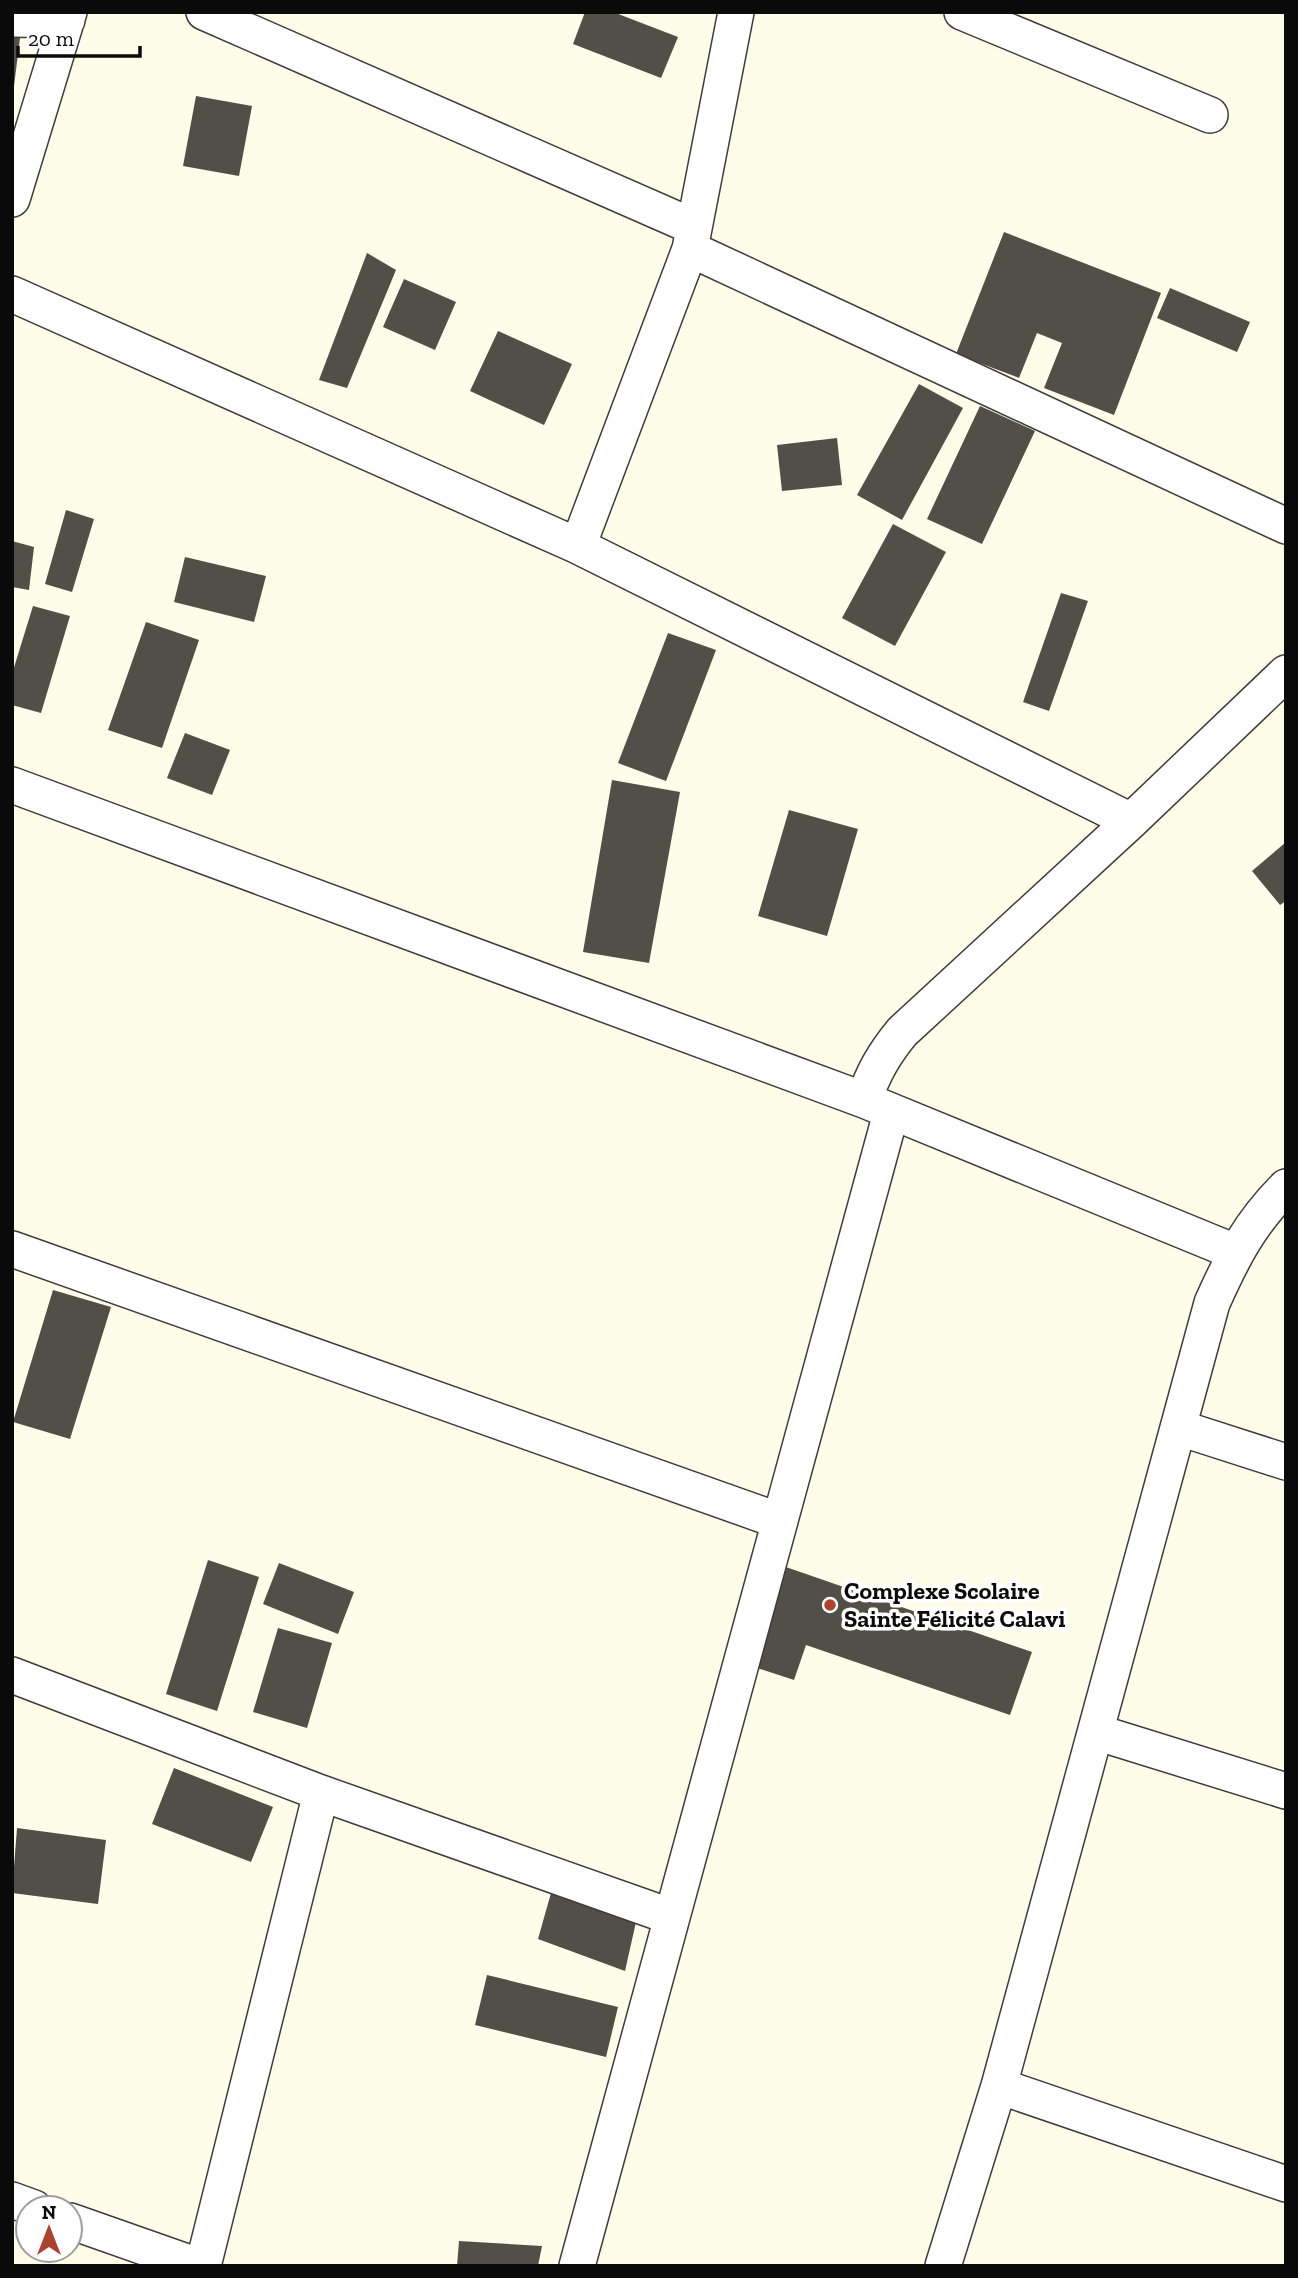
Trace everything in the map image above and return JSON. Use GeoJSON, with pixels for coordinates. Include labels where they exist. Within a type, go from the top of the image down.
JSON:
{"type":"FeatureCollection","features":[{"type":"Feature","properties":{"kind":"street"},"geometry":{"type":"LineString","coordinates":[[204,12],[692,238],[1286,526]]}},
{"type":"Feature","properties":{"kind":"street"},"geometry":{"type":"LineString","coordinates":[[579,546],[692,238],[736,12]]}},
{"type":"Feature","properties":{"kind":"street"},"geometry":{"type":"LineString","coordinates":[[962,12],[1210,115]]}},
{"type":"Feature","properties":{"kind":"street"},"geometry":{"type":"LineString","coordinates":[[12,19],[68,16],[12,199]]}},
{"type":"Feature","properties":{"kind":"street"},"geometry":{"type":"LineString","coordinates":[[12,294],[579,546],[1131,821]]}},
{"type":"Feature","properties":{"kind":"street"},"geometry":{"type":"LineString","coordinates":[[577,2266],[780,1521],[878,1107],[884,1054],[902,1032],[1131,821],[1286,673]]}},
{"type":"Feature","properties":{"kind":"street"},"geometry":{"type":"LineString","coordinates":[[12,785],[878,1107],[1235,1252]]}},
{"type":"Feature","properties":{"kind":"street"},"geometry":{"type":"LineString","coordinates":[[943,2266],[999,2086],[1212,1303],[1235,1252],[1259,1213],[1286,1187]]}},
{"type":"Feature","properties":{"kind":"street"},"geometry":{"type":"LineString","coordinates":[[12,1250],[780,1521]]}},
{"type":"Feature","properties":{"kind":"street"},"geometry":{"type":"LineString","coordinates":[[1180,1428],[1286,1462]]}},
{"type":"Feature","properties":{"kind":"street"},"geometry":{"type":"LineString","coordinates":[[12,1675],[321,1793],[672,1917]]}},
{"type":"Feature","properties":{"kind":"street"},"geometry":{"type":"LineString","coordinates":[[1096,1732],[1286,1791]]}},
{"type":"Feature","properties":{"kind":"street"},"geometry":{"type":"LineString","coordinates":[[84,2226],[200,2266],[321,1793]]}},
{"type":"Feature","properties":{"kind":"street"},"geometry":{"type":"LineString","coordinates":[[999,2086],[1286,2184]]}},
{"type":"Feature","properties":{"kind":"building"},"geometry":{"type":"Polygon","coordinates":[[[585,12],[613,12],[678,37],[661,78],[573,44],[585,12]]]}},
{"type":"Feature","properties":{"kind":"building"},"geometry":{"type":"Polygon","coordinates":[[[12,29],[21,30],[14,86],[12,86],[12,29]]]}},
{"type":"Feature","properties":{"kind":"building"},"geometry":{"type":"Polygon","coordinates":[[[196,96],[252,106],[239,176],[183,166],[196,96]]]}},
{"type":"Feature","properties":{"kind":"building"},"geometry":{"type":"Polygon","coordinates":[[[1004,232],[1161,293],[1114,415],[1044,388],[1062,343],[1037,333],[1019,378],[956,354],[1004,232]]]}},
{"type":"Feature","properties":{"kind":"building"},"geometry":{"type":"Polygon","coordinates":[[[367,253],[396,270],[347,388],[319,380],[367,253]]]}},
{"type":"Feature","properties":{"kind":"building"},"geometry":{"type":"Polygon","coordinates":[[[404,279],[456,302],[435,350],[383,327],[404,279]]]}},
{"type":"Feature","properties":{"kind":"building"},"geometry":{"type":"Polygon","coordinates":[[[1170,288],[1250,322],[1237,352],[1157,318],[1170,288]]]}},
{"type":"Feature","properties":{"kind":"building"},"geometry":{"type":"Polygon","coordinates":[[[498,331],[572,364],[544,425],[470,391],[498,331]]]}},
{"type":"Feature","properties":{"kind":"building"},"geometry":{"type":"Polygon","coordinates":[[[919,384],[963,408],[902,520],[857,495],[919,384]]]}},
{"type":"Feature","properties":{"kind":"building"},"geometry":{"type":"Polygon","coordinates":[[[980,406],[1035,431],[982,544],[927,519],[980,406]]]}},
{"type":"Feature","properties":{"kind":"building"},"geometry":{"type":"Polygon","coordinates":[[[837,438],[842,485],[782,491],[777,445],[837,438]]]}},
{"type":"Feature","properties":{"kind":"building"},"geometry":{"type":"Polygon","coordinates":[[[66,510],[94,519],[72,592],[45,584],[66,510]]]}},
{"type":"Feature","properties":{"kind":"building"},"geometry":{"type":"Polygon","coordinates":[[[893,524],[946,552],[895,646],[842,618],[893,524]]]}},
{"type":"Feature","properties":{"kind":"building"},"geometry":{"type":"Polygon","coordinates":[[[12,541],[34,547],[29,590],[12,587],[12,541]]]}},
{"type":"Feature","properties":{"kind":"building"},"geometry":{"type":"Polygon","coordinates":[[[185,557],[266,576],[254,622],[174,602],[185,557]]]}},
{"type":"Feature","properties":{"kind":"building"},"geometry":{"type":"Polygon","coordinates":[[[1061,593],[1088,601],[1049,711],[1023,702],[1061,593]]]}},
{"type":"Feature","properties":{"kind":"building"},"geometry":{"type":"Polygon","coordinates":[[[33,606],[70,616],[41,713],[12,705],[12,674],[33,606]]]}},
{"type":"Feature","properties":{"kind":"building"},"geometry":{"type":"Polygon","coordinates":[[[146,622],[199,640],[162,748],[108,730],[146,622]]]}},
{"type":"Feature","properties":{"kind":"building"},"geometry":{"type":"Polygon","coordinates":[[[668,633],[716,650],[666,781],[618,763],[668,633]]]}},
{"type":"Feature","properties":{"kind":"building"},"geometry":{"type":"Polygon","coordinates":[[[185,733],[230,750],[212,795],[167,778],[185,733]]]}},
{"type":"Feature","properties":{"kind":"building"},"geometry":{"type":"Polygon","coordinates":[[[612,780],[680,792],[649,963],[583,952],[612,780]]]}},
{"type":"Feature","properties":{"kind":"building"},"geometry":{"type":"Polygon","coordinates":[[[789,810],[858,829],[827,936],[758,916],[789,810]]]}},
{"type":"Feature","properties":{"kind":"building"},"geometry":{"type":"Polygon","coordinates":[[[1286,842],[1286,901],[1280,905],[1252,871],[1286,842]]]}},
{"type":"Feature","properties":{"kind":"building"},"geometry":{"type":"Polygon","coordinates":[[[53,1290],[111,1307],[70,1439],[13,1422],[53,1290]]]}},
{"type":"Feature","properties":{"kind":"building"},"geometry":{"type":"Polygon","coordinates":[[[208,1560],[259,1577],[217,1711],[166,1694],[208,1560]]]}},
{"type":"Feature","properties":{"kind":"building"},"geometry":{"type":"Polygon","coordinates":[[[279,1563],[354,1592],[338,1634],[263,1604],[279,1563]]]}},
{"type":"Feature","properties":{"kind":"building","name":"Complexe Scolaire Sainte Félicité Calavi"},"geometry":{"type":"Polygon","coordinates":[[[780,1565],[1032,1652],[1010,1715],[806,1645],[794,1680],[745,1664],[780,1565]]]}},
{"type":"Feature","properties":{"kind":"building"},"geometry":{"type":"Polygon","coordinates":[[[278,1628],[332,1643],[307,1728],[253,1712],[278,1628]]]}},
{"type":"Feature","properties":{"kind":"building"},"geometry":{"type":"Polygon","coordinates":[[[174,1768],[273,1807],[251,1862],[152,1824],[174,1768]]]}},
{"type":"Feature","properties":{"kind":"building"},"geometry":{"type":"Polygon","coordinates":[[[17,1828],[106,1840],[98,1904],[12,1893],[17,1828]]]}},
{"type":"Feature","properties":{"kind":"building"},"geometry":{"type":"Polygon","coordinates":[[[551,1893],[636,1922],[625,1971],[538,1939],[551,1893]]]}},
{"type":"Feature","properties":{"kind":"building"},"geometry":{"type":"Polygon","coordinates":[[[487,1975],[618,2007],[606,2057],[475,2025],[487,1975]]]}},
{"type":"Feature","properties":{"kind":"building"},"geometry":{"type":"Polygon","coordinates":[[[459,2241],[542,2246],[538,2266],[457,2266],[459,2241]]]}},
{"type":"Feature","properties":{"kind":"place","name":"Complexe Scolaire Sainte Félicité Calavi"},"geometry":{"type":"Point","coordinates":[830,1605]}}]}
